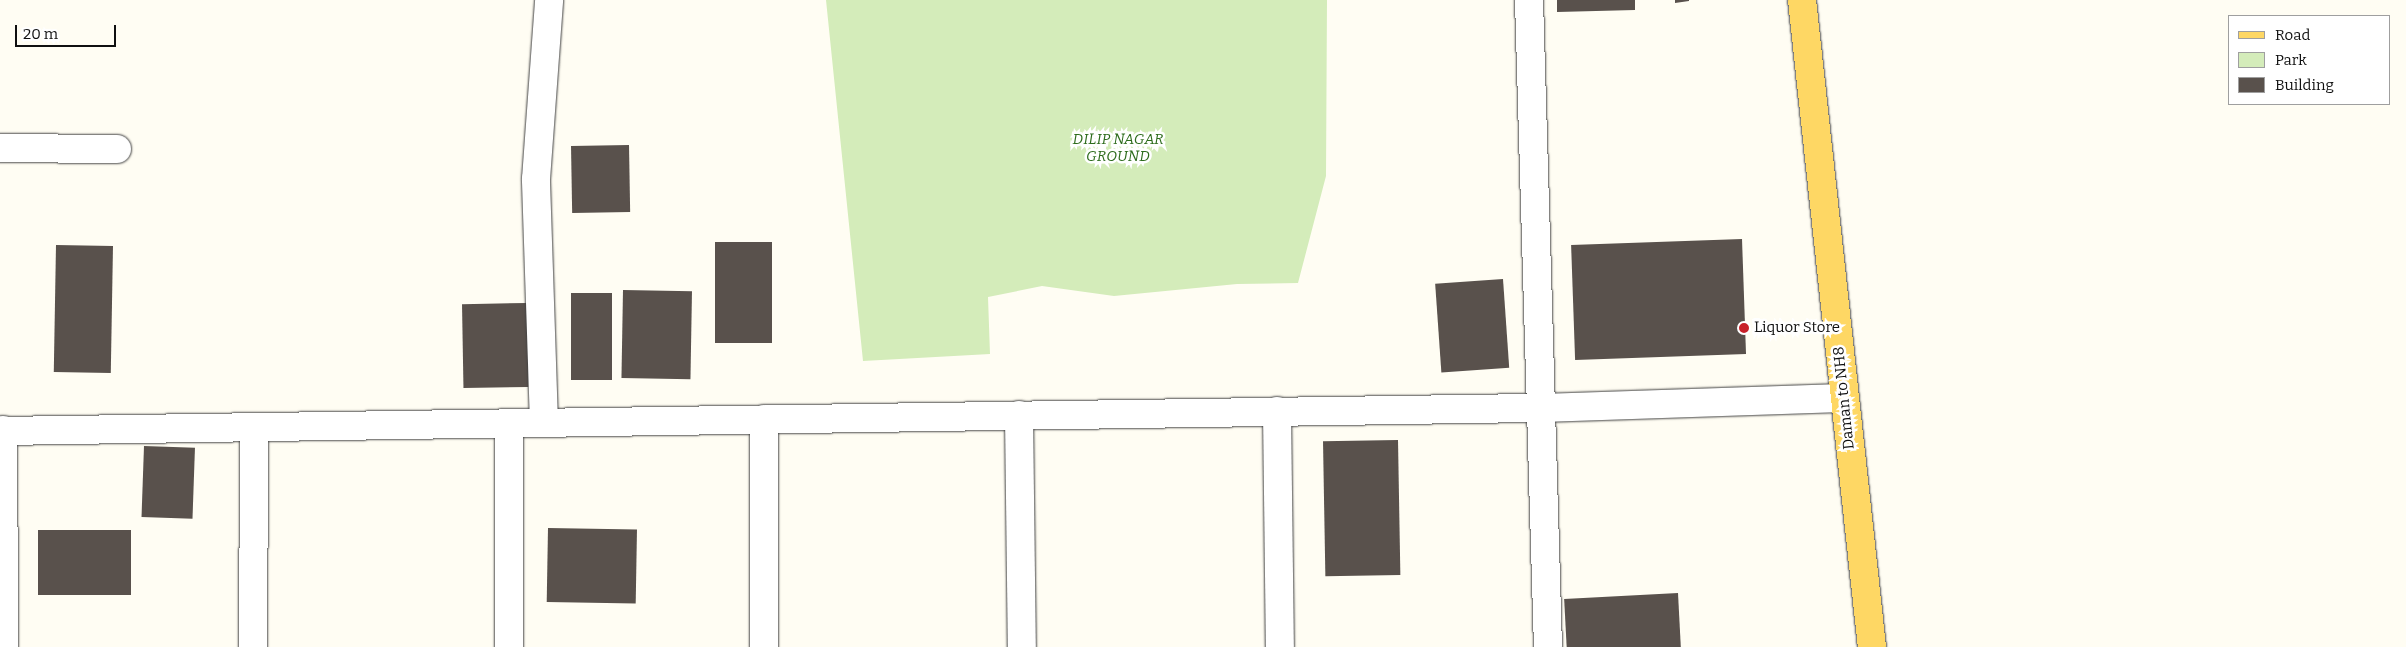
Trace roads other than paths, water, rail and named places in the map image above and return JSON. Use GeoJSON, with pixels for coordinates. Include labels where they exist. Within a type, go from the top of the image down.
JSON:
{"type":"FeatureCollection","features":[{"type":"Feature","properties":{"kind":"main road","name":"Daman to NH8"},"geometry":{"type":"LineString","coordinates":[[1802,0],[1843,398],[1872,647]]}},
{"type":"Feature","properties":{"kind":"street"},"geometry":{"type":"LineString","coordinates":[[544,422],[536,179],[549,0]]}},
{"type":"Feature","properties":{"kind":"street"},"geometry":{"type":"LineString","coordinates":[[1529,0],[1548,647]]}},
{"type":"Feature","properties":{"kind":"street"},"geometry":{"type":"LineString","coordinates":[[0,148],[117,149]]}},
{"type":"Feature","properties":{"kind":"street"},"geometry":{"type":"LineString","coordinates":[[4,647],[2,430],[1541,408],[1843,398]]}},
{"type":"Feature","properties":{"kind":"street"},"geometry":{"type":"LineString","coordinates":[[1277,412],[1280,647]]}},
{"type":"Feature","properties":{"kind":"street"},"geometry":{"type":"LineString","coordinates":[[1019,415],[1022,647]]}},
{"type":"Feature","properties":{"kind":"street"},"geometry":{"type":"LineString","coordinates":[[764,419],[764,647]]}},
{"type":"Feature","properties":{"kind":"street"},"geometry":{"type":"LineString","coordinates":[[509,423],[509,647]]}},
{"type":"Feature","properties":{"kind":"street"},"geometry":{"type":"LineString","coordinates":[[253,647],[254,427]]}},
{"type":"Feature","properties":{"kind":"place","name":"Liquor Store"},"geometry":{"type":"Point","coordinates":[1744,328]}},
{"type":"Feature","properties":{"kind":"park label","name":"DILIP NAGAR GROUND"},"geometry":{"type":"Point","coordinates":[1118,148]}}]}
